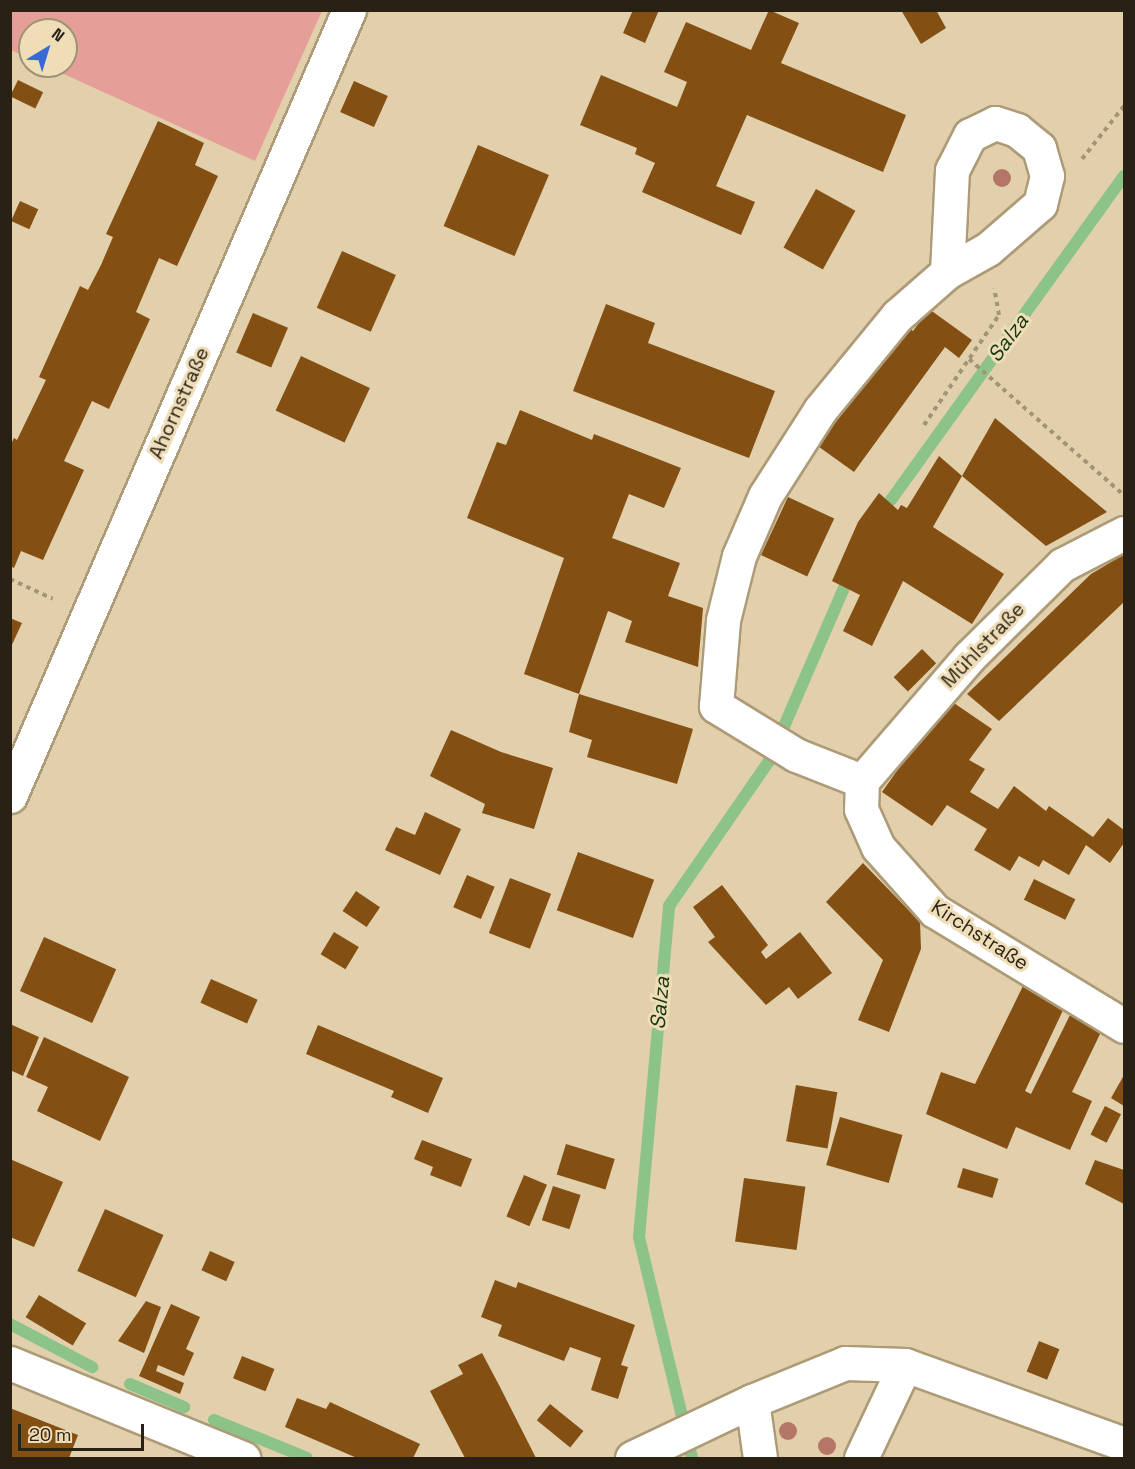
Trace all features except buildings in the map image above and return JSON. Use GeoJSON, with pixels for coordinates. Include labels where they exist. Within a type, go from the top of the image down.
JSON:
{"type":"FeatureCollection","features":[{"type":"Feature","properties":{"kind":"street","name":"Ahornstraße"},"geometry":{"type":"LineString","coordinates":[[10,796],[349,10]]}},
{"type":"Feature","properties":{"kind":"street"},"geometry":{"type":"LineString","coordinates":[[862,781],[796,755],[757,734],[716,706],[723,620],[739,556],[765,496],[820,410],[897,316],[947,273],[988,249],[1040,204],[1047,176],[1039,148],[1017,130],[995,123],[969,135],[952,170],[947,273]]}},
{"type":"Feature","properties":{"kind":"street","name":"Mühlstraße"},"geometry":{"type":"LineString","coordinates":[[862,781],[969,657],[1062,565],[1125,532]]}},
{"type":"Feature","properties":{"kind":"street","name":"Kirchstraße"},"geometry":{"type":"LineString","coordinates":[[862,781],[861,808],[878,848],[935,911],[1125,1026]]}},
{"type":"Feature","properties":{"kind":"street"},"geometry":{"type":"LineString","coordinates":[[10,1363],[243,1458]]}},
{"type":"Feature","properties":{"kind":"street"},"geometry":{"type":"LineString","coordinates":[[632,1458],[752,1401],[845,1363],[905,1365],[1125,1444]]}},
{"type":"Feature","properties":{"kind":"street"},"geometry":{"type":"LineString","coordinates":[[861,1458],[905,1365]]}},
{"type":"Feature","properties":{"kind":"street"},"geometry":{"type":"LineString","coordinates":[[752,1401],[760,1458]]}},
{"type":"Feature","properties":{"kind":"path"},"geometry":{"type":"LineString","coordinates":[[924,425],[999,315],[988,249]]}},
{"type":"Feature","properties":{"kind":"path"},"geometry":{"type":"LineString","coordinates":[[969,359],[997,380],[1125,496]]}},
{"type":"Feature","properties":{"kind":"path"},"geometry":{"type":"LineString","coordinates":[[10,579],[87,615]]}},
{"type":"Feature","properties":{"kind":"shaded area"},"geometry":{"type":"Polygon","coordinates":[[[11,10],[322,10],[255,161],[72,78],[78,78],[78,18],[18,18],[18,53],[11,50],[11,10]]]}},
{"type":"Feature","properties":{"kind":"waterway","name":"Salza"},"geometry":{"type":"LineString","coordinates":[[891,500],[1124,176]]}},
{"type":"Feature","properties":{"kind":"waterway","name":"Salza"},"geometry":{"type":"LineString","coordinates":[[692,1458],[639,1237],[669,906],[769,761],[844,588]]}},
{"type":"Feature","properties":{"kind":"waterway"},"geometry":{"type":"LineString","coordinates":[[10,1324],[92,1367]]}},
{"type":"Feature","properties":{"kind":"waterway"},"geometry":{"type":"LineString","coordinates":[[130,1384],[184,1407]]}},
{"type":"Feature","properties":{"kind":"waterway"},"geometry":{"type":"LineString","coordinates":[[214,1420],[307,1458]]}}]}
